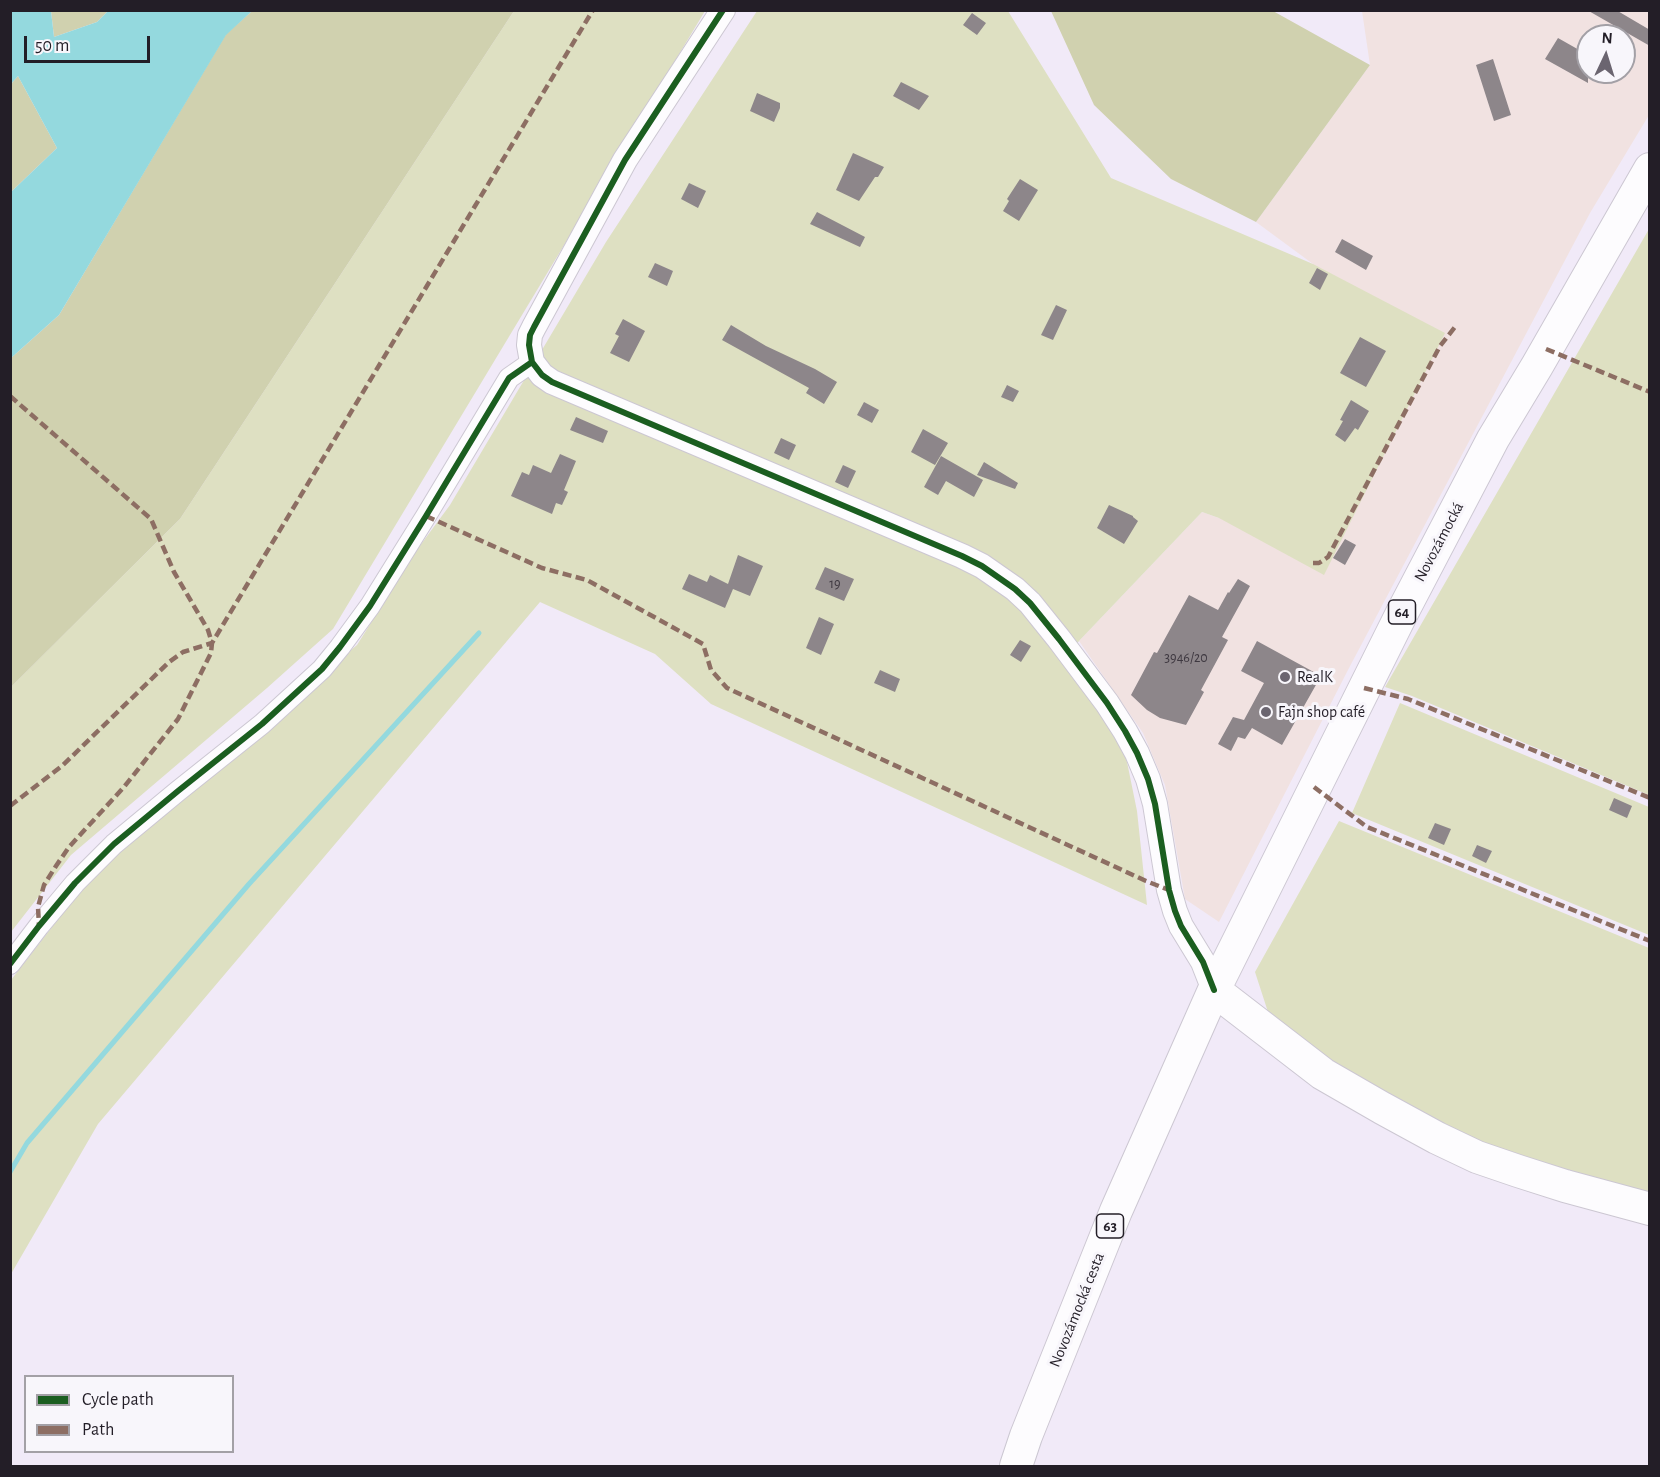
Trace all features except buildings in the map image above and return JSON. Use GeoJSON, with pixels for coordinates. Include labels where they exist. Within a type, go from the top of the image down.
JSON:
{"type":"FeatureCollection","features":[{"type":"Feature","properties":{"kind":"main road","name":"Novozámocká"},"geometry":{"type":"LineString","coordinates":[[1214,990],[1398,620],[1493,439],[1650,169]]}},
{"type":"Feature","properties":{"kind":"main road"},"geometry":{"type":"LineString","coordinates":[[1214,990],[1323,1074],[1437,1138],[1477,1157],[1518,1171],[1650,1209]]}},
{"type":"Feature","properties":{"kind":"main road","name":"Novozámocká cesta"},"geometry":{"type":"LineString","coordinates":[[1016,1467],[1030,1426],[1116,1211],[1214,990]]}},
{"type":"Feature","properties":{"kind":"street"},"geometry":{"type":"LineString","coordinates":[[723,10],[619,170],[530,335],[532,362],[542,375],[552,382],[962,556],[982,566],[1015,589],[1059,639],[1094,685],[1125,730],[1137,753],[1155,804],[1169,890],[1175,911],[1181,926],[1203,962],[1214,990]]}},
{"type":"Feature","properties":{"kind":"street"},"geometry":{"type":"LineString","coordinates":[[10,964],[75,883],[114,844],[262,724],[322,669],[370,606],[509,378],[532,362]]}},
{"type":"Feature","properties":{"kind":"shaded area"},"geometry":{"type":"Polygon","coordinates":[[[1362,11],[1649,11],[1649,115],[1590,213],[1349,668],[1219,922],[1185,899],[1165,785],[1143,733],[1079,641],[1202,512],[1219,518],[1313,264],[1256,222],[1370,65],[1362,11]]]}},
{"type":"Feature","properties":{"kind":"green space"},"geometry":{"type":"Polygon","coordinates":[[[51,11],[108,11],[97,22],[54,37],[51,11]]]}},
{"type":"Feature","properties":{"kind":"green space"},"geometry":{"type":"Polygon","coordinates":[[[252,11],[514,11],[180,519],[11,687],[11,358],[59,315],[226,34],[252,11]]]}},
{"type":"Feature","properties":{"kind":"green space"},"geometry":{"type":"Polygon","coordinates":[[[514,11],[705,11],[333,629],[71,855],[11,932],[11,687],[180,519],[514,11]]]}},
{"type":"Feature","properties":{"kind":"green space"},"geometry":{"type":"Polygon","coordinates":[[[757,11],[1008,11],[1111,178],[1313,264],[1445,333],[1324,575],[1219,518],[1202,512],[1079,641],[1063,662],[1101,707],[1126,757],[1137,811],[1147,905],[711,704],[655,654],[540,602],[98,1124],[11,1274],[11,980],[100,865],[357,645],[416,551],[450,505],[606,242],[757,11]]]}},
{"type":"Feature","properties":{"kind":"green space"},"geometry":{"type":"Polygon","coordinates":[[[1051,11],[1273,11],[1370,65],[1256,222],[1171,179],[1094,105],[1051,11]]]}},
{"type":"Feature","properties":{"kind":"green space"},"geometry":{"type":"Polygon","coordinates":[[[18,76],[57,148],[11,192],[11,84],[18,76]]]}},
{"type":"Feature","properties":{"kind":"green space"},"geometry":{"type":"Polygon","coordinates":[[[1649,229],[1649,795],[1412,696],[1385,687],[1649,229]]]}},
{"type":"Feature","properties":{"kind":"green space"},"geometry":{"type":"Polygon","coordinates":[[[1400,703],[1649,807],[1649,935],[1352,813],[1400,703]]]}},
{"type":"Feature","properties":{"kind":"green space"},"geometry":{"type":"Polygon","coordinates":[[[1339,821],[1649,948],[1649,1195],[1542,1165],[1456,1134],[1375,1092],[1313,1048],[1268,1012],[1255,972],[1339,821]]]}},
{"type":"Feature","properties":{"kind":"water"},"geometry":{"type":"Polygon","coordinates":[[[51,11],[54,37],[97,22],[108,11],[252,11],[226,35],[59,315],[11,358],[11,192],[57,148],[18,76],[11,84],[10,12],[51,11]]]}},
{"type":"Feature","properties":{"kind":"waterway"},"geometry":{"type":"LineString","coordinates":[[10,1172],[27,1143],[249,884],[479,633]]}},
{"type":"Feature","properties":{"kind":"marked path"},"geometry":{"type":"LineString","coordinates":[[10,806],[62,766],[169,662],[183,652],[212,643],[593,10]]}},
{"type":"Feature","properties":{"kind":"marked path"},"geometry":{"type":"LineString","coordinates":[[1313,563],[1319,563],[1328,557],[1440,346],[1455,327]]}},
{"type":"Feature","properties":{"kind":"marked path"},"geometry":{"type":"LineString","coordinates":[[1546,349],[1650,392]]}},
{"type":"Feature","properties":{"kind":"marked path"},"geometry":{"type":"LineString","coordinates":[[10,396],[151,519],[174,572],[208,630],[212,643],[211,653],[178,719],[124,787],[69,847],[44,885],[38,907],[39,926]]}},
{"type":"Feature","properties":{"kind":"marked path"},"geometry":{"type":"LineString","coordinates":[[426,516],[542,568],[587,580],[703,644],[711,670],[727,688],[1169,890]]}},
{"type":"Feature","properties":{"kind":"marked path"},"geometry":{"type":"LineString","coordinates":[[1364,688],[1408,699],[1650,798]]}},
{"type":"Feature","properties":{"kind":"marked path"},"geometry":{"type":"LineString","coordinates":[[1314,787],[1367,827],[1650,941]]}},
{"type":"Feature","properties":{"kind":"cycle path"},"geometry":{"type":"LineString","coordinates":[[723,10],[625,160],[534,327],[529,345],[532,362],[542,375],[552,382],[962,556],[982,566],[1015,589],[1030,603],[1107,703],[1137,753],[1155,804],[1169,890],[1175,911],[1181,926],[1203,962],[1214,990]]}},
{"type":"Feature","properties":{"kind":"cycle path"},"geometry":{"type":"LineString","coordinates":[[10,964],[75,883],[114,844],[262,724],[322,669],[370,606],[509,378],[532,362]]}},
{"type":"Feature","properties":{"kind":"place","name":"RealK"},"geometry":{"type":"Point","coordinates":[1285,677]}},
{"type":"Feature","properties":{"kind":"place","name":"Fajn shop café"},"geometry":{"type":"Point","coordinates":[1266,712]}}]}
